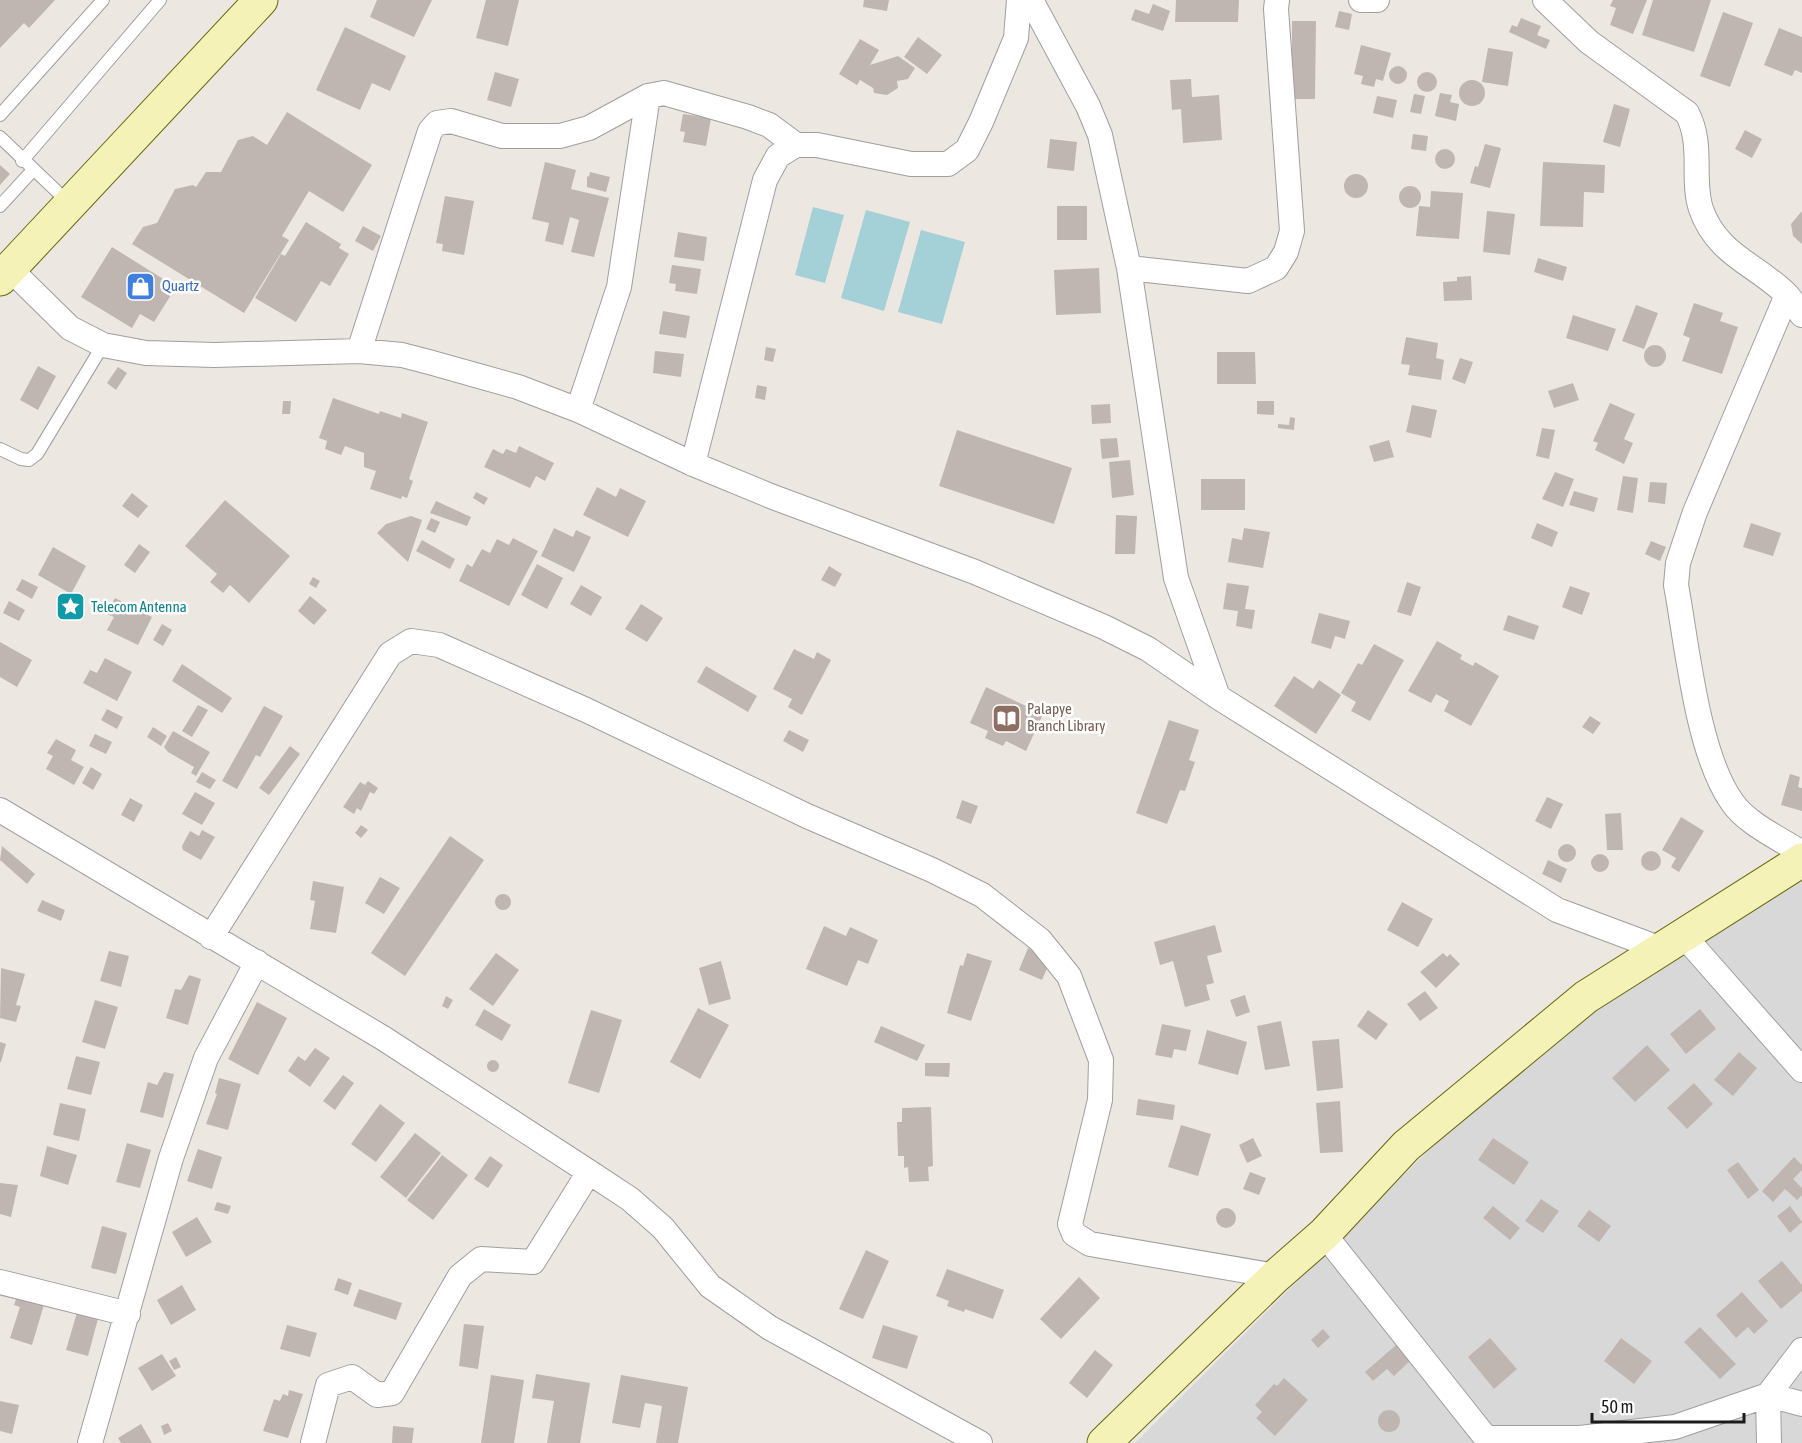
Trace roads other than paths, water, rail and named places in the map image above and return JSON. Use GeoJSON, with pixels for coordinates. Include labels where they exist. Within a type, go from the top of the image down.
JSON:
{"type":"FeatureCollection","features":[{"type":"Feature","properties":{"kind":"street"},"geometry":{"type":"LineString","coordinates":[[261,0],[70,204],[3,270],[70,328],[103,345],[146,353],[203,355],[359,351],[402,355],[518,387],[578,410],[693,464],[773,497],[975,572],[1104,627],[1148,649],[1218,697],[1557,910],[1672,943],[1802,1070]]}},
{"type":"Feature","properties":{"kind":"street"},"geometry":{"type":"LineString","coordinates":[[693,464],[765,180],[778,156],[796,145],[817,145],[911,164],[948,164],[967,150],[981,122],[1016,38],[1019,0]]}},
{"type":"Feature","properties":{"kind":"street"},"geometry":{"type":"LineString","coordinates":[[1031,0],[1088,106],[1100,135],[1129,268],[1176,579],[1218,697]]}},
{"type":"Feature","properties":{"kind":"street"},"geometry":{"type":"LineString","coordinates":[[1129,268],[1248,281],[1276,268],[1286,252],[1292,231],[1277,0]]}},
{"type":"Feature","properties":{"kind":"street"},"geometry":{"type":"LineString","coordinates":[[1361,0],[1377,0]]}},
{"type":"Feature","properties":{"kind":"street"},"geometry":{"type":"LineString","coordinates":[[1545,0],[1604,53],[1687,114],[1695,128],[1701,208],[1733,256],[1787,295],[1802,315]]}},
{"type":"Feature","properties":{"kind":"street"},"geometry":{"type":"LineString","coordinates":[[359,351],[430,131],[437,123],[451,121],[502,136],[560,136],[589,128],[648,96],[664,93],[769,125],[796,145]]}},
{"type":"Feature","properties":{"kind":"street"},"geometry":{"type":"LineString","coordinates":[[578,410],[619,287],[648,96]]}},
{"type":"Feature","properties":{"kind":"street"},"geometry":{"type":"LineString","coordinates":[[1787,295],[1695,512],[1678,563],[1676,585],[1704,738],[1721,783],[1732,803],[1748,818],[1802,853]]}},
{"type":"Feature","properties":{"kind":"street"},"geometry":{"type":"LineString","coordinates":[[211,937],[390,654],[411,641],[439,645],[586,710],[807,816],[932,870],[982,895],[1040,940],[1069,976],[1101,1060],[1100,1100],[1070,1224],[1074,1234],[1090,1244],[1276,1276]]}},
{"type":"Feature","properties":{"kind":"street"},"geometry":{"type":"LineString","coordinates":[[0,810],[383,1038],[590,1172],[630,1199],[663,1228],[710,1286],[770,1328],[981,1443]]}},
{"type":"Feature","properties":{"kind":"street"},"geometry":{"type":"LineString","coordinates":[[1104,1443],[1276,1276],[1324,1234],[1406,1146],[1586,997],[1802,860]]}},
{"type":"Feature","properties":{"kind":"street"},"geometry":{"type":"LineString","coordinates":[[90,1443],[171,1158],[206,1058],[257,962]]}},
{"type":"Feature","properties":{"kind":"street"},"geometry":{"type":"LineString","coordinates":[[313,1443],[328,1385],[352,1377],[377,1395],[392,1393],[460,1276],[482,1259],[533,1262],[590,1172]]}},
{"type":"Feature","properties":{"kind":"street"},"geometry":{"type":"LineString","coordinates":[[1324,1234],[1486,1440],[1580,1438],[1675,1427],[1768,1395],[1802,1404]]}},
{"type":"Feature","properties":{"kind":"street"},"geometry":{"type":"LineString","coordinates":[[0,1282],[128,1314]]}},
{"type":"Feature","properties":{"kind":"street"},"geometry":{"type":"LineString","coordinates":[[1769,1443],[1768,1395],[1802,1350]]}},
{"type":"Feature","properties":{"kind":"lane"},"geometry":{"type":"LineString","coordinates":[[0,115],[103,0]]}},
{"type":"Feature","properties":{"kind":"lane"},"geometry":{"type":"LineString","coordinates":[[22,161],[160,0]]}},
{"type":"Feature","properties":{"kind":"lane"},"geometry":{"type":"LineString","coordinates":[[0,137],[22,161],[70,204]]}},
{"type":"Feature","properties":{"kind":"lane"},"geometry":{"type":"LineString","coordinates":[[0,206],[33,170]]}},
{"type":"Feature","properties":{"kind":"lane"},"geometry":{"type":"LineString","coordinates":[[0,449],[21,459],[29,460],[37,454],[103,345]]}},
{"type":"Feature","properties":{"kind":"water"},"geometry":{"type":"Polygon","coordinates":[[[813,207],[844,215],[825,283],[795,275],[813,207]]]}},
{"type":"Feature","properties":{"kind":"water"},"geometry":{"type":"Polygon","coordinates":[[[866,210],[910,222],[884,311],[841,298],[866,210]]]}},
{"type":"Feature","properties":{"kind":"water"},"geometry":{"type":"Polygon","coordinates":[[[921,230],[965,242],[942,324],[898,312],[921,230]]]}},
{"type":"Feature","properties":{"kind":"place","name":"Quartz"},"geometry":{"type":"Point","coordinates":[141,286]}},
{"type":"Feature","properties":{"kind":"place","name":"Telecom Antenna"},"geometry":{"type":"Point","coordinates":[70,607]}},
{"type":"Feature","properties":{"kind":"place","name":"Palapye Branch Library"},"geometry":{"type":"Point","coordinates":[1006,718]}}]}
